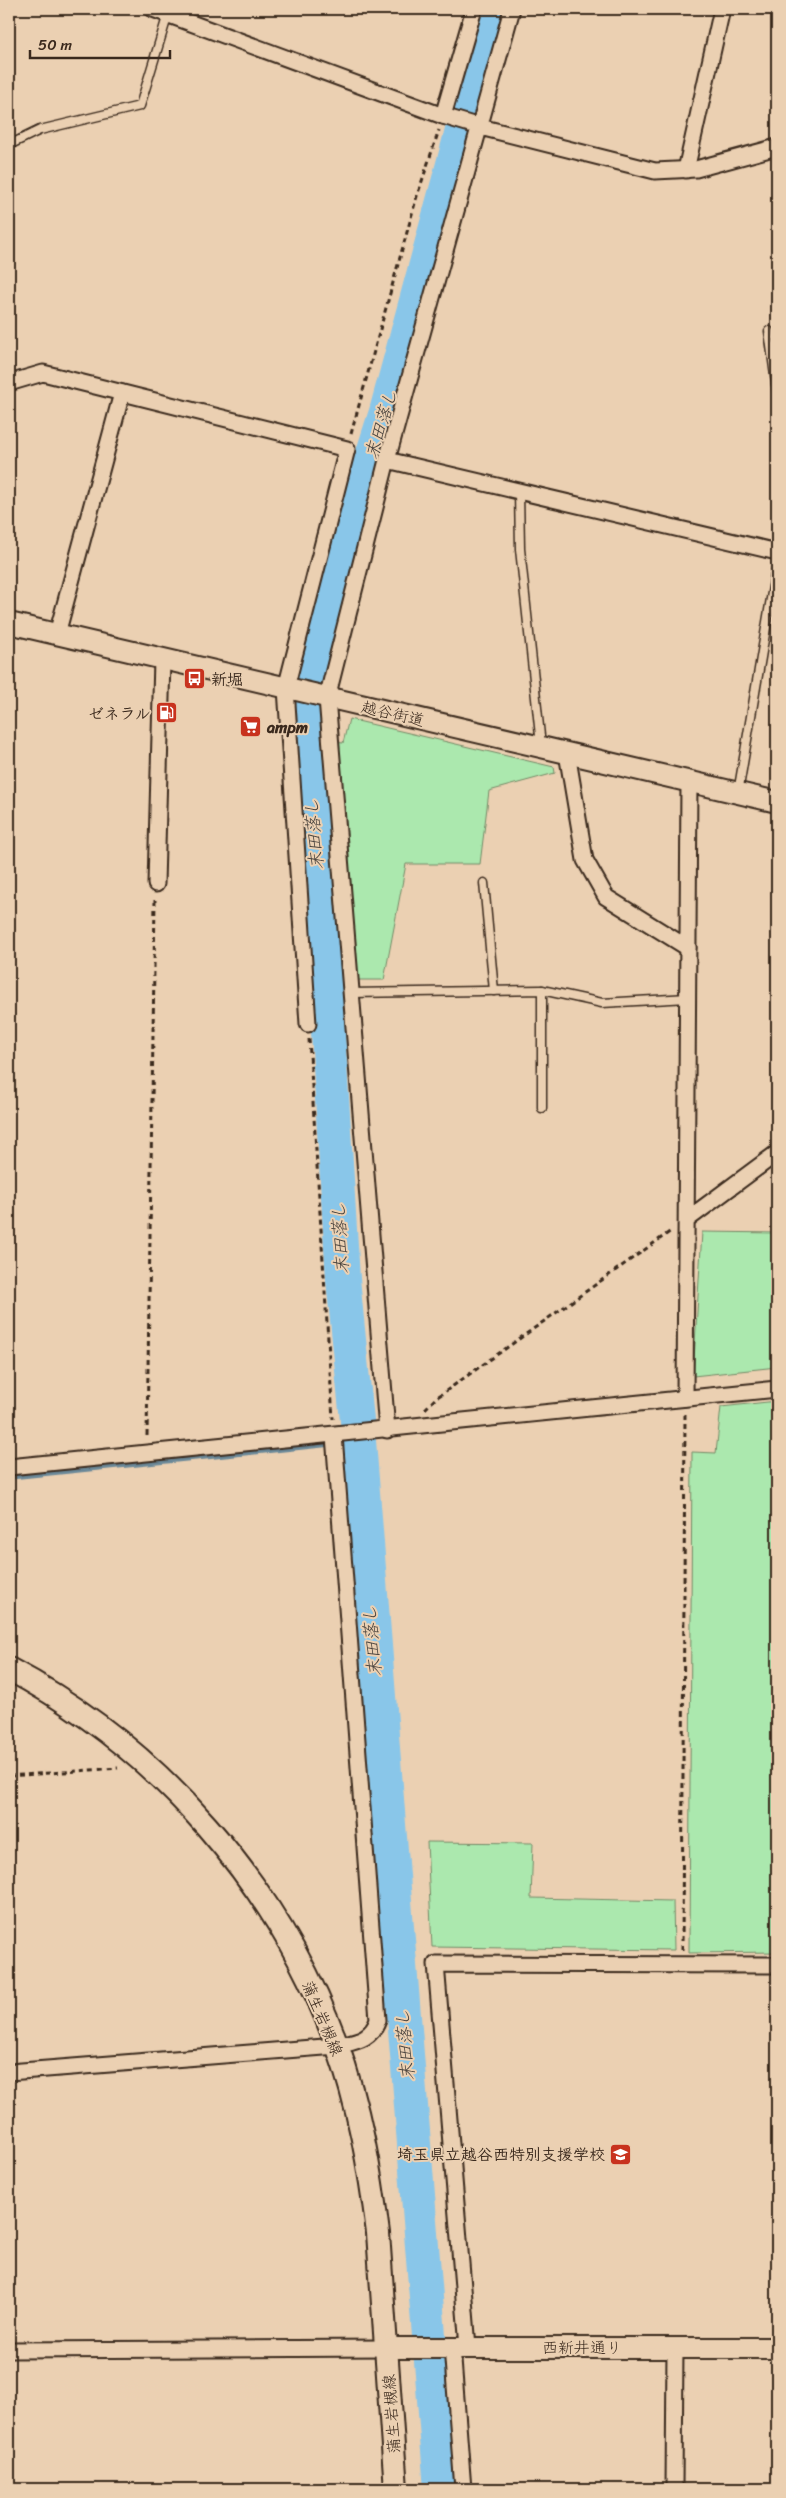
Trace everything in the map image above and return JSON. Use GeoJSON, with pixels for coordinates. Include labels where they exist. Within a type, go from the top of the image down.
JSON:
{"type":"FeatureCollection","features":[{"type":"Feature","properties":{"kind":"main road","name":"蒲生岩槻線"},"geometry":{"type":"LineString","coordinates":[[9,1669],[73,1706],[192,1807],[223,1844],[265,1903],[304,1972],[337,2046],[354,2104],[370,2176],[378,2233],[396,2489]]}},
{"type":"Feature","properties":{"kind":"street"},"geometry":{"type":"LineString","coordinates":[[153,9],[443,116],[654,170],[696,169],[777,146]]}},
{"type":"Feature","properties":{"kind":"street"},"geometry":{"type":"LineString","coordinates":[[443,116],[474,9]]}},
{"type":"Feature","properties":{"kind":"street"},"geometry":{"type":"LineString","coordinates":[[387,1430],[327,698],[387,460],[512,9]]}},
{"type":"Feature","properties":{"kind":"street"},"geometry":{"type":"LineString","coordinates":[[686,170],[722,9]]}},
{"type":"Feature","properties":{"kind":"street"},"geometry":{"type":"LineString","coordinates":[[9,383],[43,373],[347,450],[286,688],[308,1024]]}},
{"type":"Feature","properties":{"kind":"street"},"geometry":{"type":"LineString","coordinates":[[58,634],[122,393]]}},
{"type":"Feature","properties":{"kind":"street"},"geometry":{"type":"LineString","coordinates":[[387,460],[777,552]]}},
{"type":"Feature","properties":{"kind":"street","name":"越谷街道"},"geometry":{"type":"LineString","coordinates":[[9,623],[777,802]]}},
{"type":"Feature","properties":{"kind":"street"},"geometry":{"type":"LineString","coordinates":[[156,884],[162,660]]}},
{"type":"Feature","properties":{"kind":"street"},"geometry":{"type":"LineString","coordinates":[[567,753],[585,860],[606,896],[688,948]]}},
{"type":"Feature","properties":{"kind":"street"},"geometry":{"type":"LineString","coordinates":[[685,1398],[688,1219],[689,781]]}},
{"type":"Feature","properties":{"kind":"street"},"geometry":{"type":"LineString","coordinates":[[688,1219],[777,1154]]}},
{"type":"Feature","properties":{"kind":"street"},"geometry":{"type":"LineString","coordinates":[[9,1467],[777,1389]]}},
{"type":"Feature","properties":{"kind":"street"},"geometry":{"type":"LineString","coordinates":[[9,2072],[337,2046],[365,2038],[374,2031],[378,2020],[334,1435]]}},
{"type":"Feature","properties":{"kind":"street"},"geometry":{"type":"LineString","coordinates":[[463,2489],[460,2347],[436,1964],[777,1965]]}},
{"type":"Feature","properties":{"kind":"street"},"geometry":{"type":"LineString","coordinates":[[674,2489],[676,2347]]}},
{"type":"Feature","properties":{"kind":"street"},"geometry":{"type":"LineString","coordinates":[[9,2350],[386,2348]]}},
{"type":"Feature","properties":{"kind":"street","name":"西新井通り"},"geometry":{"type":"LineString","coordinates":[[386,2348],[777,2348]]}},
{"type":"Feature","properties":{"kind":"lane"},"geometry":{"type":"LineString","coordinates":[[9,145],[40,130],[140,106],[168,14]]}},
{"type":"Feature","properties":{"kind":"lane"},"geometry":{"type":"LineString","coordinates":[[769,331],[777,391]]}},
{"type":"Feature","properties":{"kind":"lane"},"geometry":{"type":"LineString","coordinates":[[519,491],[520,549],[542,747]]}},
{"type":"Feature","properties":{"kind":"lane"},"geometry":{"type":"LineString","coordinates":[[738,793],[777,563]]}},
{"type":"Feature","properties":{"kind":"lane"},"geometry":{"type":"LineString","coordinates":[[484,884],[494,991]]}},
{"type":"Feature","properties":{"kind":"lane"},"geometry":{"type":"LineString","coordinates":[[350,993],[542,990],[602,1003],[688,998]]}},
{"type":"Feature","properties":{"kind":"lane"},"geometry":{"type":"LineString","coordinates":[[542,990],[542,1108]]}},
{"type":"Feature","properties":{"kind":"path"},"geometry":{"type":"LineString","coordinates":[[347,450],[417,196],[443,116]]}},
{"type":"Feature","properties":{"kind":"path"},"geometry":{"type":"LineString","coordinates":[[147,1454],[156,884]]}},
{"type":"Feature","properties":{"kind":"path"},"geometry":{"type":"LineString","coordinates":[[308,1024],[334,1435]]}},
{"type":"Feature","properties":{"kind":"path"},"geometry":{"type":"LineString","coordinates":[[405,1428],[436,1398],[688,1219]]}},
{"type":"Feature","properties":{"kind":"path"},"geometry":{"type":"LineString","coordinates":[[682,1964],[685,1398]]}},
{"type":"Feature","properties":{"kind":"path"},"geometry":{"type":"LineString","coordinates":[[9,1776],[146,1766]]}},
{"type":"Feature","properties":{"kind":"green space"},"geometry":{"type":"Polygon","coordinates":[[[349,719],[554,767],[555,773],[489,791],[480,864],[406,864],[384,980],[358,980],[334,742],[343,743],[349,719]]]}},
{"type":"Feature","properties":{"kind":"green space"},"geometry":{"type":"Polygon","coordinates":[[[702,1232],[777,1233],[777,1367],[693,1376],[702,1232]]]}},
{"type":"Feature","properties":{"kind":"green space"},"geometry":{"type":"Polygon","coordinates":[[[777,1401],[777,1952],[689,1953],[692,1452],[716,1453],[721,1407],[777,1401]]]}},
{"type":"Feature","properties":{"kind":"green space"},"geometry":{"type":"Polygon","coordinates":[[[427,1842],[533,1843],[531,1898],[673,1901],[674,1950],[432,1947],[427,1842]]]}},
{"type":"Feature","properties":{"kind":"waterway","name":"末田落し"},"geometry":{"type":"LineString","coordinates":[[441,2489],[359,1441],[343,1279],[322,932],[305,727],[310,674],[353,516],[386,412],[495,9]]}},
{"type":"Feature","properties":{"kind":"waterway"},"geometry":{"type":"LineString","coordinates":[[9,1477],[359,1441]]}},
{"type":"Feature","properties":{"kind":"waterway"},"geometry":{"type":"LineString","coordinates":[[9,2476],[11,2489]]}},
{"type":"Feature","properties":{"kind":"place","name":"新堀"},"geometry":{"type":"Point","coordinates":[195,679]}},
{"type":"Feature","properties":{"kind":"place","name":"ゼネラル"},"geometry":{"type":"Point","coordinates":[167,713]}},
{"type":"Feature","properties":{"kind":"place","name":"ampm"},"geometry":{"type":"Point","coordinates":[251,727]}},
{"type":"Feature","properties":{"kind":"place","name":"埼玉県立越谷西特別支援学校"},"geometry":{"type":"Point","coordinates":[621,2154]}}]}
